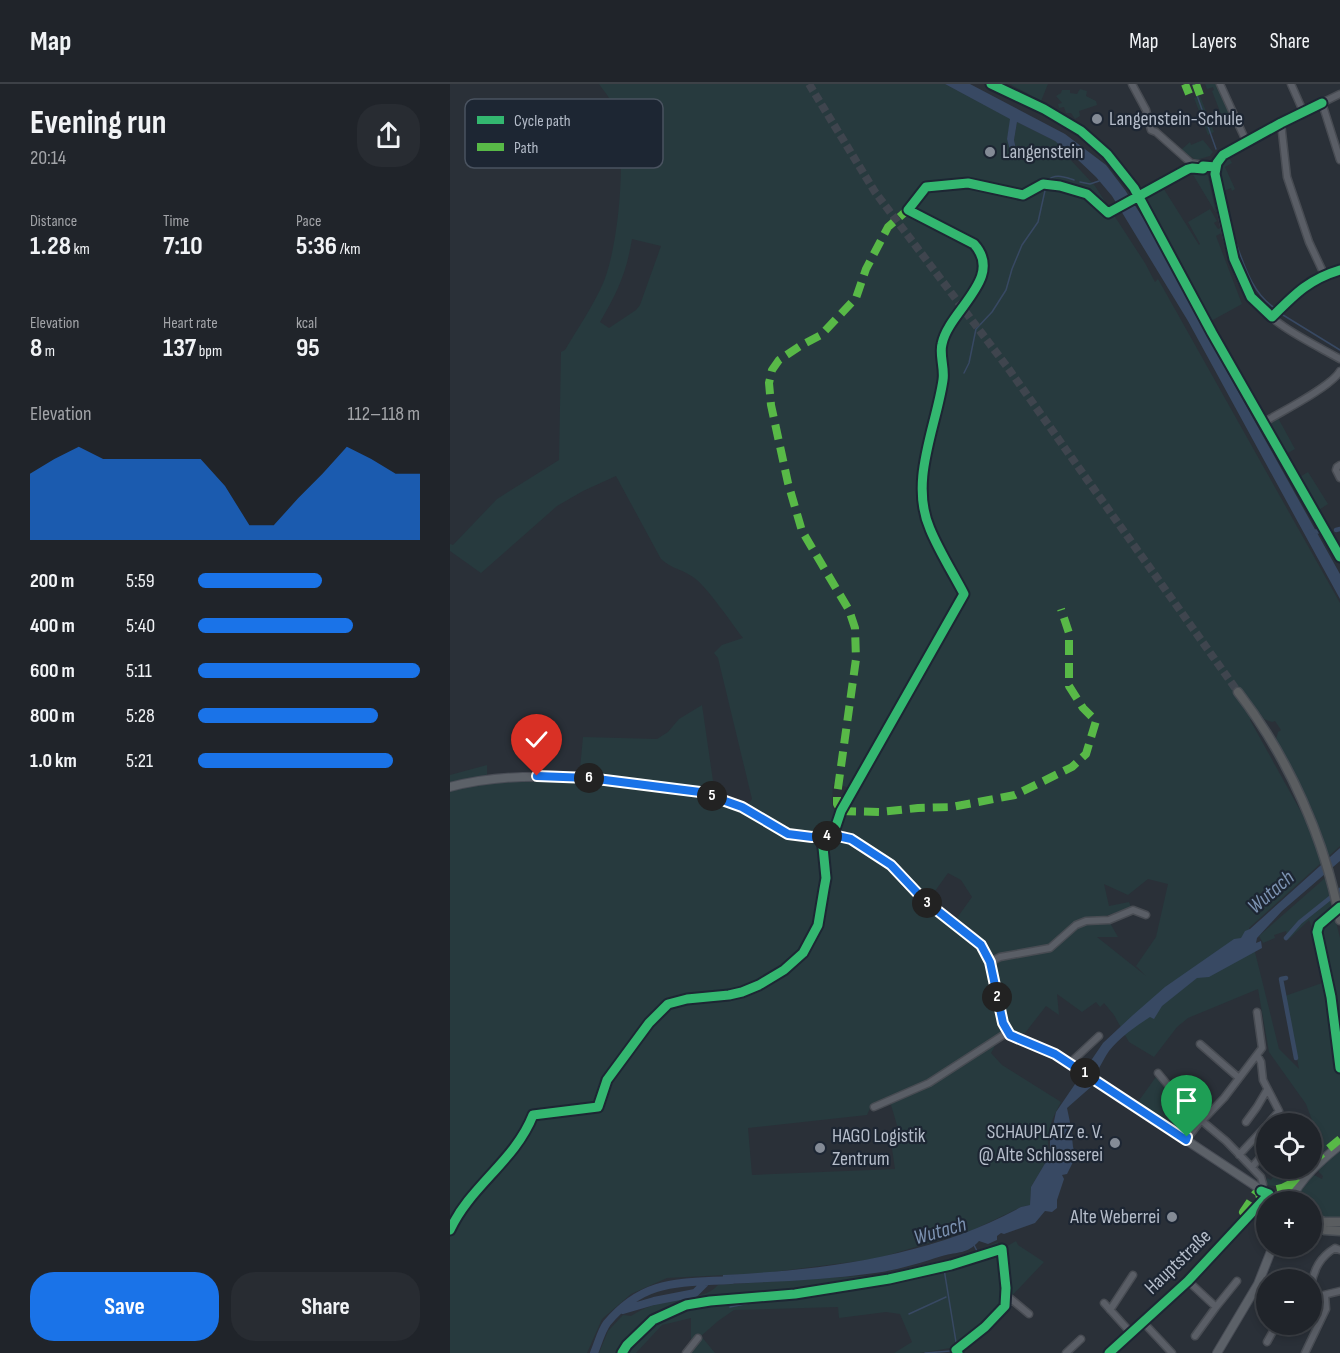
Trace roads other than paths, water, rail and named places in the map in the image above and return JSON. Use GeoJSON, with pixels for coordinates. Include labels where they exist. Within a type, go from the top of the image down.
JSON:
{"type":"FeatureCollection","features":[{"type":"Feature","properties":{"kind":"highway"},"geometry":{"type":"LineString","coordinates":[[1238,692],[1263,726],[1292,780],[1322,851],[1340,918]]}},
{"type":"Feature","properties":{"kind":"highway"},"geometry":{"type":"LineString","coordinates":[[1322,1221],[1340,1222]]}},
{"type":"Feature","properties":{"kind":"highway"},"geometry":{"type":"LineString","coordinates":[[1322,1228],[1340,1232]]}},
{"type":"Feature","properties":{"kind":"main road"},"geometry":{"type":"LineString","coordinates":[[450,787],[486,779],[513,777],[564,776],[599,779],[700,792],[742,807],[788,834],[844,837],[891,865],[924,900],[981,945],[990,962],[1003,1023],[1010,1035],[1055,1054],[1070,1063],[1262,1191]]}},
{"type":"Feature","properties":{"kind":"main road"},"geometry":{"type":"LineString","coordinates":[[1291,1191],[1295,1190],[1316,1164],[1340,1145]]}},
{"type":"Feature","properties":{"kind":"main road"},"geometry":{"type":"LineString","coordinates":[[1217,1353],[1263,1274],[1269,1257]]}},
{"type":"Feature","properties":{"kind":"street"},"geometry":{"type":"LineString","coordinates":[[1132,84],[1146,111],[1151,130],[1191,163],[1216,167]]}},
{"type":"Feature","properties":{"kind":"street"},"geometry":{"type":"LineString","coordinates":[[1220,84],[1246,141]]}},
{"type":"Feature","properties":{"kind":"street"},"geometry":{"type":"LineString","coordinates":[[1292,84],[1303,111]]}},
{"type":"Feature","properties":{"kind":"street"},"geometry":{"type":"LineString","coordinates":[[1339,95],[1303,111],[1223,154],[1216,167],[1216,181],[1239,274],[1251,297],[1272,317],[1340,359]]}},
{"type":"Feature","properties":{"kind":"street"},"geometry":{"type":"LineString","coordinates":[[1322,103],[1340,160]]}},
{"type":"Feature","properties":{"kind":"street"},"geometry":{"type":"LineString","coordinates":[[1281,123],[1287,177],[1309,242],[1324,274]]}},
{"type":"Feature","properties":{"kind":"street"},"geometry":{"type":"LineString","coordinates":[[1272,317],[1301,287],[1324,274],[1340,270]]}},
{"type":"Feature","properties":{"kind":"street"},"geometry":{"type":"LineString","coordinates":[[1266,421],[1328,383],[1340,371]]}},
{"type":"Feature","properties":{"kind":"street"},"geometry":{"type":"LineString","coordinates":[[1340,465],[1336,470],[1340,478]]}},
{"type":"Feature","properties":{"kind":"street"},"geometry":{"type":"LineString","coordinates":[[990,962],[1000,957],[1050,948],[1076,925],[1086,921],[1109,920],[1133,909],[1146,915]]}},
{"type":"Feature","properties":{"kind":"street"},"geometry":{"type":"LineString","coordinates":[[1186,1140],[1262,1048],[1257,1012]]}},
{"type":"Feature","properties":{"kind":"street"},"geometry":{"type":"LineString","coordinates":[[874,1107],[929,1083],[1008,1032]]}},
{"type":"Feature","properties":{"kind":"street"},"geometry":{"type":"LineString","coordinates":[[1070,1063],[1099,1036]]}},
{"type":"Feature","properties":{"kind":"street"},"geometry":{"type":"LineString","coordinates":[[1200,1044],[1239,1078]]}},
{"type":"Feature","properties":{"kind":"street"},"geometry":{"type":"LineString","coordinates":[[1257,1055],[1261,1062],[1263,1080],[1279,1111],[1277,1113]]}},
{"type":"Feature","properties":{"kind":"street"},"geometry":{"type":"LineString","coordinates":[[1158,1073],[1201,1122],[1226,1141],[1252,1167],[1263,1180],[1267,1191]]}},
{"type":"Feature","properties":{"kind":"street"},"geometry":{"type":"LineString","coordinates":[[1246,1122],[1267,1090]]}},
{"type":"Feature","properties":{"kind":"street"},"geometry":{"type":"LineString","coordinates":[[1239,1155],[1256,1137]]}},
{"type":"Feature","properties":{"kind":"street"},"geometry":{"type":"LineString","coordinates":[[1252,1167],[1256,1162]]}},
{"type":"Feature","properties":{"kind":"street","name":"Hauptstraße"},"geometry":{"type":"LineString","coordinates":[[1110,1353],[1142,1321],[1188,1281],[1256,1210]]}},
{"type":"Feature","properties":{"kind":"street"},"geometry":{"type":"LineString","coordinates":[[1316,1269],[1330,1250],[1335,1248],[1340,1250]]}},
{"type":"Feature","properties":{"kind":"street"},"geometry":{"type":"LineString","coordinates":[[1110,1310],[1133,1275]]}},
{"type":"Feature","properties":{"kind":"street","name":"Hauptstraße"},"geometry":{"type":"LineString","coordinates":[[1188,1281],[1216,1307]]}},
{"type":"Feature","properties":{"kind":"street"},"geometry":{"type":"LineString","coordinates":[[1196,1336],[1237,1281]]}},
{"type":"Feature","properties":{"kind":"street"},"geometry":{"type":"LineString","coordinates":[[1322,1296],[1340,1291]]}},
{"type":"Feature","properties":{"kind":"street"},"geometry":{"type":"LineString","coordinates":[[1252,1294],[1256,1296]]}},
{"type":"Feature","properties":{"kind":"street"},"geometry":{"type":"LineString","coordinates":[[1305,1353],[1326,1309],[1325,1295]]}},
{"type":"Feature","properties":{"kind":"street"},"geometry":{"type":"LineString","coordinates":[[958,1353],[956,1350],[963,1342],[985,1327],[1011,1299],[1029,1314]]}},
{"type":"Feature","properties":{"kind":"street"},"geometry":{"type":"LineString","coordinates":[[1104,1303],[1131,1333]]}},
{"type":"Feature","properties":{"kind":"street"},"geometry":{"type":"LineString","coordinates":[[1142,1321],[1172,1353]]}},
{"type":"Feature","properties":{"kind":"street"},"geometry":{"type":"LineString","coordinates":[[1267,1342],[1271,1335]]}},
{"type":"Feature","properties":{"kind":"street"},"geometry":{"type":"LineString","coordinates":[[686,1353],[698,1338]]}},
{"type":"Feature","properties":{"kind":"street"},"geometry":{"type":"LineString","coordinates":[[1066,1353],[1075,1350],[1081,1340]]}},
{"type":"Feature","properties":{"kind":"water"},"geometry":{"type":"Polygon","coordinates":[[[945,84],[970,84],[1065,134],[1106,165],[1154,235],[1196,316],[1340,574],[1340,599],[1188,321],[1112,196],[1075,157],[1024,160],[1011,154],[1007,139],[1010,119],[945,84]],[[1017,122],[1014,140],[1016,149],[1034,153],[1064,149],[1055,141],[1017,122]]]}},
{"type":"Feature","properties":{"kind":"water"},"geometry":{"type":"Polygon","coordinates":[[[1340,848],[1340,861],[1282,911],[1257,938],[1256,943],[1261,941],[1262,948],[1209,977],[1197,978],[1162,1006],[1154,1019],[1150,1017],[1123,1037],[1109,1051],[1091,1079],[1092,1086],[1067,1108],[1076,1156],[1067,1174],[1062,1175],[1064,1179],[1057,1200],[1057,1208],[1052,1212],[1045,1211],[1035,1223],[1004,1234],[1001,1233],[997,1236],[997,1240],[988,1244],[979,1241],[966,1251],[892,1270],[818,1279],[722,1284],[723,1275],[838,1264],[914,1249],[951,1238],[1030,1205],[1031,1187],[1050,1155],[1050,1140],[1056,1112],[1103,1043],[1165,987],[1234,939],[1241,938],[1245,931],[1340,848]]]}},
{"type":"Feature","properties":{"kind":"waterway"},"geometry":{"type":"LineString","coordinates":[[1193,84],[1216,149]]}},
{"type":"Feature","properties":{"kind":"waterway"},"geometry":{"type":"LineString","coordinates":[[1047,181],[1056,176],[1074,180]]}},
{"type":"Feature","properties":{"kind":"waterway"},"geometry":{"type":"LineString","coordinates":[[1080,182],[1090,184],[1099,181]]}},
{"type":"Feature","properties":{"kind":"waterway"},"geometry":{"type":"LineString","coordinates":[[964,373],[969,363],[976,329],[992,312],[1006,290],[1022,245],[1038,222],[1046,186]]}},
{"type":"Feature","properties":{"kind":"waterway"},"geometry":{"type":"LineString","coordinates":[[1236,243],[1256,288],[1261,296],[1276,309]]}},
{"type":"Feature","properties":{"kind":"waterway"},"geometry":{"type":"LineString","coordinates":[[1283,315],[1340,350]]}},
{"type":"Feature","properties":{"kind":"waterway"},"geometry":{"type":"LineString","coordinates":[[1336,530],[1340,529]]}},
{"type":"Feature","properties":{"kind":"waterway"},"geometry":{"type":"LineString","coordinates":[[1310,532],[1322,531]]}},
{"type":"Feature","properties":{"kind":"waterway"},"geometry":{"type":"LineString","coordinates":[[1286,938],[1300,922],[1340,890]]}},
{"type":"Feature","properties":{"kind":"waterway"},"geometry":{"type":"LineString","coordinates":[[1286,978],[1281,979],[1296,1058]]}},
{"type":"Feature","properties":{"kind":"waterway"},"geometry":{"type":"LineString","coordinates":[[730,1307],[759,1301],[796,1299],[892,1282],[955,1267],[980,1257],[974,1245]]}},
{"type":"Feature","properties":{"kind":"waterway"},"geometry":{"type":"LineString","coordinates":[[944,1269],[956,1342]]}},
{"type":"Feature","properties":{"kind":"waterway","name":"Wutach"},"geometry":{"type":"LineString","coordinates":[[594,1353],[607,1323],[635,1298],[663,1286],[731,1280]]}},
{"type":"Feature","properties":{"kind":"waterway","name":"Wutach"},"geometry":{"type":"LineString","coordinates":[[623,1310],[695,1293],[706,1282]]}},
{"type":"Feature","properties":{"kind":"waterway"},"geometry":{"type":"LineString","coordinates":[[909,1314],[946,1297]]}},
{"type":"Feature","properties":{"kind":"waterway"},"geometry":{"type":"LineString","coordinates":[[925,1353],[951,1351]]}},
{"type":"Feature","properties":{"kind":"tunnel"},"geometry":{"type":"LineString","coordinates":[[809,84],[875,192],[1008,368],[1238,692]]}},
{"type":"Feature","properties":{"kind":"place","name":"Langenstein-Schule"},"geometry":{"type":"Point","coordinates":[1097,119]}},
{"type":"Feature","properties":{"kind":"place","name":"Langenstein"},"geometry":{"type":"Point","coordinates":[990,152]}},
{"type":"Feature","properties":{"kind":"place","name":"SCHAUPLATZ e. V. @ Alte Schlosserei"},"geometry":{"type":"Point","coordinates":[1115,1143]}},
{"type":"Feature","properties":{"kind":"place","name":"HAGO Logistik Zentrum"},"geometry":{"type":"Point","coordinates":[820,1148]}},
{"type":"Feature","properties":{"kind":"place","name":"Alte Weberrei"},"geometry":{"type":"Point","coordinates":[1172,1217]}}]}
